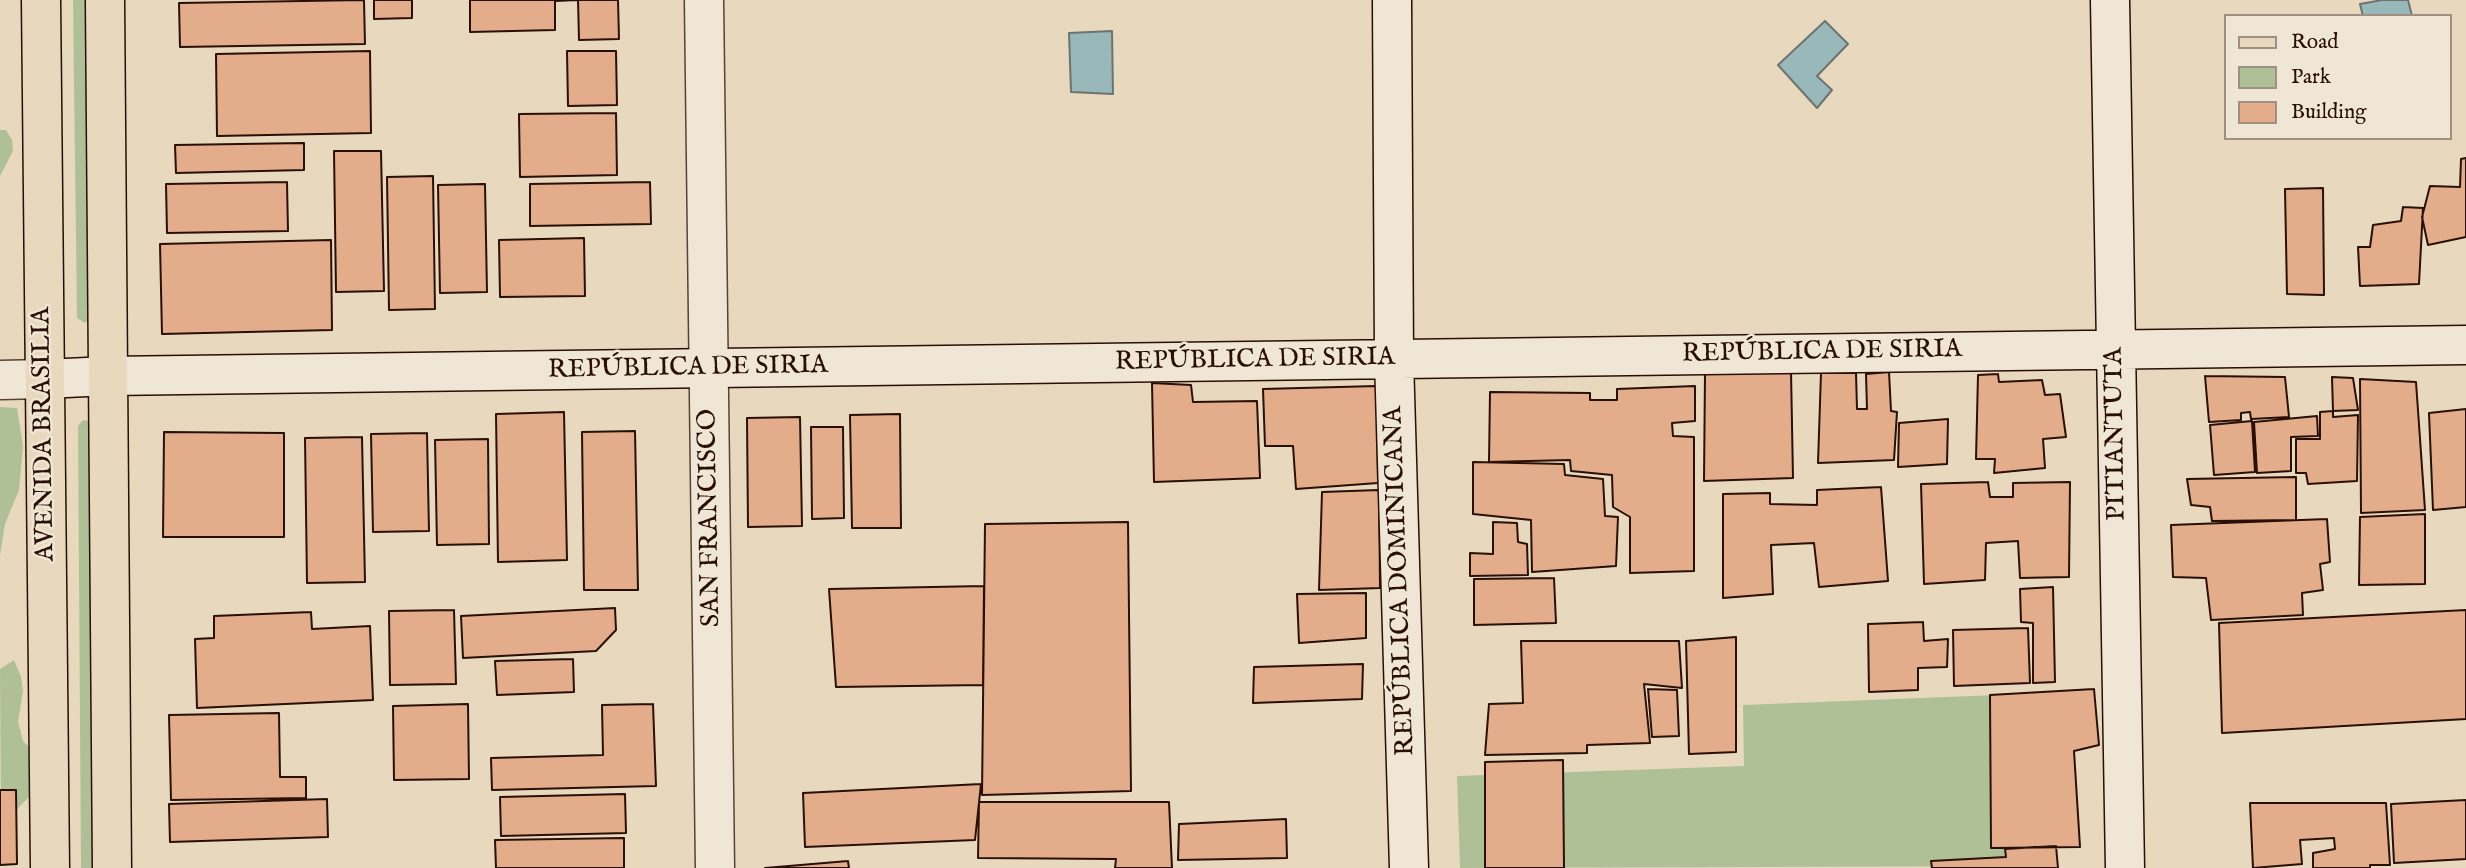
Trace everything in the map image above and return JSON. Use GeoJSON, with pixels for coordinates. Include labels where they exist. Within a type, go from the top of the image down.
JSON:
{"type":"FeatureCollection","features":[{"type":"Feature","properties":{"kind":"main road","name":"AVENIDA BRASILIA"},"geometry":{"type":"LineString","coordinates":[[41,0],[50,868]]}},
{"type":"Feature","properties":{"kind":"main road"},"geometry":{"type":"LineString","coordinates":[[105,0],[112,868]]}},
{"type":"Feature","properties":{"kind":"street","name":"SAN FRANCISCO"},"geometry":{"type":"LineString","coordinates":[[704,0],[715,868]]}},
{"type":"Feature","properties":{"kind":"street","name":"REPÚBLICA DOMINICANA"},"geometry":{"type":"LineString","coordinates":[[1392,0],[1394,359],[1409,868]]}},
{"type":"Feature","properties":{"kind":"street","name":"PITIANTUTA"},"geometry":{"type":"LineString","coordinates":[[2110,0],[2125,868]]}},
{"type":"Feature","properties":{"kind":"street","name":"REPÚBLICA DE SIRIA"},"geometry":{"type":"LineString","coordinates":[[0,380],[108,376],[2466,345]]}},
{"type":"Feature","properties":{"kind":"green space"},"geometry":{"type":"Polygon","coordinates":[[[73,0],[87,0],[90,319],[85,323],[77,318],[73,0]]]}},
{"type":"Feature","properties":{"kind":"green space"},"geometry":{"type":"Polygon","coordinates":[[[0,130],[6,130],[12,140],[13,151],[0,176],[0,130]]]}},
{"type":"Feature","properties":{"kind":"green space"},"geometry":{"type":"Polygon","coordinates":[[[0,407],[17,408],[23,446],[19,490],[5,524],[0,555],[0,407]]]}},
{"type":"Feature","properties":{"kind":"green space"},"geometry":{"type":"Polygon","coordinates":[[[83,420],[89,421],[94,868],[81,868],[78,426],[83,420]]]}},
{"type":"Feature","properties":{"kind":"green space"},"geometry":{"type":"Polygon","coordinates":[[[14,660],[23,691],[18,722],[23,741],[35,753],[35,783],[29,797],[17,809],[1,813],[0,669],[14,660]]]}},
{"type":"Feature","properties":{"kind":"green space"},"geometry":{"type":"Polygon","coordinates":[[[2047,693],[2053,866],[1460,868],[1457,776],[1744,766],[1743,705],[2047,693]]]}},
{"type":"Feature","properties":{"kind":"water"},"geometry":{"type":"Polygon","coordinates":[[[2382,0],[2408,0],[2412,14],[2362,14],[2360,4],[2382,0]]]}},
{"type":"Feature","properties":{"kind":"water"},"geometry":{"type":"Polygon","coordinates":[[[1825,21],[1848,44],[1817,76],[1832,90],[1817,108],[1778,65],[1825,21]]]}},
{"type":"Feature","properties":{"kind":"water"},"geometry":{"type":"Polygon","coordinates":[[[1112,31],[1113,94],[1071,92],[1069,33],[1112,31]]]}},
{"type":"Feature","properties":{"kind":"building"},"geometry":{"type":"Polygon","coordinates":[[[364,0],[365,44],[180,47],[179,3],[364,0]]]}},
{"type":"Feature","properties":{"kind":"building"},"geometry":{"type":"Polygon","coordinates":[[[374,0],[412,0],[412,18],[374,19],[374,0]]]}},
{"type":"Feature","properties":{"kind":"building"},"geometry":{"type":"Polygon","coordinates":[[[470,0],[578,0],[555,1],[555,30],[470,32],[470,0]]]}},
{"type":"Feature","properties":{"kind":"building"},"geometry":{"type":"Polygon","coordinates":[[[578,0],[618,0],[619,39],[579,40],[578,0]]]}},
{"type":"Feature","properties":{"kind":"building"},"geometry":{"type":"Polygon","coordinates":[[[370,51],[371,133],[217,136],[216,54],[370,51]]]}},
{"type":"Feature","properties":{"kind":"building"},"geometry":{"type":"Polygon","coordinates":[[[567,51],[616,51],[617,105],[568,106],[567,51]]]}},
{"type":"Feature","properties":{"kind":"building"},"geometry":{"type":"Polygon","coordinates":[[[616,113],[617,175],[520,177],[519,114],[616,113]]]}},
{"type":"Feature","properties":{"kind":"building"},"geometry":{"type":"Polygon","coordinates":[[[304,143],[304,170],[176,173],[175,145],[304,143]]]}},
{"type":"Feature","properties":{"kind":"building"},"geometry":{"type":"Polygon","coordinates":[[[334,151],[381,151],[384,291],[336,292],[334,151]]]}},
{"type":"Feature","properties":{"kind":"building"},"geometry":{"type":"Polygon","coordinates":[[[2466,158],[2466,237],[2428,245],[2422,217],[2430,186],[2460,187],[2461,159],[2466,158]]]}},
{"type":"Feature","properties":{"kind":"building"},"geometry":{"type":"Polygon","coordinates":[[[433,176],[435,309],[389,310],[387,177],[433,176]]]}},
{"type":"Feature","properties":{"kind":"building"},"geometry":{"type":"Polygon","coordinates":[[[287,182],[288,231],[167,233],[166,184],[287,182]]]}},
{"type":"Feature","properties":{"kind":"building"},"geometry":{"type":"Polygon","coordinates":[[[650,182],[651,224],[530,226],[530,184],[650,182]]]}},
{"type":"Feature","properties":{"kind":"building"},"geometry":{"type":"Polygon","coordinates":[[[485,184],[487,292],[440,293],[438,185],[485,184]]]}},
{"type":"Feature","properties":{"kind":"building"},"geometry":{"type":"Polygon","coordinates":[[[2323,188],[2324,295],[2287,294],[2285,189],[2323,188]]]}},
{"type":"Feature","properties":{"kind":"building"},"geometry":{"type":"Polygon","coordinates":[[[2403,207],[2423,208],[2419,284],[2360,286],[2358,247],[2370,247],[2373,225],[2401,221],[2403,207]]]}},
{"type":"Feature","properties":{"kind":"building"},"geometry":{"type":"Polygon","coordinates":[[[584,238],[585,296],[500,297],[499,240],[584,238]]]}},
{"type":"Feature","properties":{"kind":"building"},"geometry":{"type":"Polygon","coordinates":[[[331,240],[332,330],[162,334],[160,244],[331,240]]]}},
{"type":"Feature","properties":{"kind":"building"},"geometry":{"type":"Polygon","coordinates":[[[1791,371],[1793,478],[1704,481],[1705,373],[1791,371]]]}},
{"type":"Feature","properties":{"kind":"building"},"geometry":{"type":"Polygon","coordinates":[[[1889,372],[1891,411],[1897,412],[1894,460],[1818,463],[1821,373],[1856,373],[1857,409],[1867,409],[1866,374],[1889,372]]]}},
{"type":"Feature","properties":{"kind":"building"},"geometry":{"type":"Polygon","coordinates":[[[1998,374],[1999,382],[2042,380],[2045,395],[2060,394],[2066,437],[2043,439],[2045,468],[1994,473],[1995,459],[1976,459],[1978,375],[1998,374]]]}},
{"type":"Feature","properties":{"kind":"building"},"geometry":{"type":"Polygon","coordinates":[[[2205,376],[2285,377],[2289,417],[2251,419],[2250,412],[2241,413],[2241,420],[2209,422],[2205,376]]]}},
{"type":"Feature","properties":{"kind":"building"},"geometry":{"type":"Polygon","coordinates":[[[2332,377],[2353,378],[2358,410],[2333,411],[2332,377]]]}},
{"type":"Feature","properties":{"kind":"building"},"geometry":{"type":"Polygon","coordinates":[[[2360,379],[2416,382],[2425,510],[2361,513],[2360,379]]]}},
{"type":"Feature","properties":{"kind":"building"},"geometry":{"type":"Polygon","coordinates":[[[1152,383],[1191,385],[1193,402],[1257,401],[1260,478],[1154,482],[1152,383]]]}},
{"type":"Feature","properties":{"kind":"building"},"geometry":{"type":"Polygon","coordinates":[[[1377,386],[1378,483],[1296,489],[1293,446],[1265,446],[1263,389],[1377,386]]]}},
{"type":"Feature","properties":{"kind":"building"},"geometry":{"type":"Polygon","coordinates":[[[1695,386],[1695,421],[1672,423],[1673,436],[1694,437],[1694,571],[1630,573],[1630,517],[1613,507],[1612,475],[1571,471],[1570,460],[1489,462],[1490,392],[1590,393],[1590,400],[1617,400],[1617,389],[1695,386]]]}},
{"type":"Feature","properties":{"kind":"building"},"geometry":{"type":"Polygon","coordinates":[[[2466,409],[2466,507],[2433,510],[2429,413],[2466,409]]]}},
{"type":"Feature","properties":{"kind":"building"},"geometry":{"type":"Polygon","coordinates":[[[2333,411],[2333,417],[2358,415],[2357,481],[2308,484],[2306,473],[2296,473],[2296,439],[2320,439],[2320,412],[2333,411]]]}},
{"type":"Feature","properties":{"kind":"building"},"geometry":{"type":"Polygon","coordinates":[[[564,412],[567,560],[498,562],[496,414],[564,412]]]}},
{"type":"Feature","properties":{"kind":"building"},"geometry":{"type":"Polygon","coordinates":[[[900,414],[901,528],[852,528],[850,415],[900,414]]]}},
{"type":"Feature","properties":{"kind":"building"},"geometry":{"type":"Polygon","coordinates":[[[2317,416],[2318,436],[2291,437],[2291,471],[2257,473],[2254,422],[2317,416]]]}},
{"type":"Feature","properties":{"kind":"building"},"geometry":{"type":"Polygon","coordinates":[[[800,417],[802,526],[748,527],[747,418],[800,417]]]}},
{"type":"Feature","properties":{"kind":"building"},"geometry":{"type":"Polygon","coordinates":[[[1948,419],[1947,464],[1898,467],[1899,423],[1948,419]]]}},
{"type":"Feature","properties":{"kind":"building"},"geometry":{"type":"Polygon","coordinates":[[[2252,421],[2255,472],[2214,475],[2210,425],[2252,421]]]}},
{"type":"Feature","properties":{"kind":"building"},"geometry":{"type":"Polygon","coordinates":[[[811,427],[843,427],[844,518],[812,519],[811,427]]]}},
{"type":"Feature","properties":{"kind":"building"},"geometry":{"type":"Polygon","coordinates":[[[635,431],[638,590],[584,590],[582,432],[635,431]]]}},
{"type":"Feature","properties":{"kind":"building"},"geometry":{"type":"Polygon","coordinates":[[[164,432],[284,433],[284,537],[163,537],[164,432]]]}},
{"type":"Feature","properties":{"kind":"building"},"geometry":{"type":"Polygon","coordinates":[[[427,433],[429,531],[373,532],[371,434],[427,433]]]}},
{"type":"Feature","properties":{"kind":"building"},"geometry":{"type":"Polygon","coordinates":[[[362,437],[365,582],[307,583],[305,438],[362,437]]]}},
{"type":"Feature","properties":{"kind":"building"},"geometry":{"type":"Polygon","coordinates":[[[488,439],[489,544],[437,545],[435,440],[488,439]]]}},
{"type":"Feature","properties":{"kind":"building"},"geometry":{"type":"Polygon","coordinates":[[[1473,462],[1564,464],[1565,475],[1603,479],[1605,516],[1618,517],[1616,566],[1532,572],[1531,520],[1473,514],[1473,462]]]}},
{"type":"Feature","properties":{"kind":"building"},"geometry":{"type":"Polygon","coordinates":[[[2296,477],[2296,520],[2212,521],[2210,507],[2191,505],[2187,479],[2296,477]]]}},
{"type":"Feature","properties":{"kind":"building"},"geometry":{"type":"Polygon","coordinates":[[[1988,482],[1990,497],[2013,497],[2013,483],[2070,482],[2069,577],[2020,578],[2018,541],[1986,543],[1985,580],[1924,584],[1921,484],[1988,482]]]}},
{"type":"Feature","properties":{"kind":"building"},"geometry":{"type":"Polygon","coordinates":[[[1881,487],[1888,581],[1819,587],[1814,543],[1771,545],[1773,594],[1723,598],[1723,494],[1770,493],[1770,504],[1817,505],[1817,490],[1881,487]]]}},
{"type":"Feature","properties":{"kind":"building"},"geometry":{"type":"Polygon","coordinates":[[[1379,490],[1380,588],[1319,590],[1322,492],[1379,490]]]}},
{"type":"Feature","properties":{"kind":"building"},"geometry":{"type":"Polygon","coordinates":[[[2425,514],[2425,584],[2359,585],[2360,517],[2425,514]]]}},
{"type":"Feature","properties":{"kind":"building"},"geometry":{"type":"Polygon","coordinates":[[[2327,519],[2330,562],[2320,564],[2323,590],[2302,593],[2303,615],[2211,620],[2206,578],[2173,577],[2171,525],[2327,519]]]}},
{"type":"Feature","properties":{"kind":"building"},"geometry":{"type":"Polygon","coordinates":[[[1128,522],[1131,791],[982,795],[985,524],[1128,522]]]}},
{"type":"Feature","properties":{"kind":"building"},"geometry":{"type":"Polygon","coordinates":[[[1493,522],[1517,523],[1518,542],[1527,544],[1528,575],[1470,576],[1470,553],[1493,554],[1493,522]]]}},
{"type":"Feature","properties":{"kind":"building"},"geometry":{"type":"Polygon","coordinates":[[[1554,578],[1556,623],[1474,625],[1474,579],[1554,578]]]}},
{"type":"Feature","properties":{"kind":"building"},"geometry":{"type":"Polygon","coordinates":[[[984,586],[983,685],[836,687],[829,589],[984,586]]]}},
{"type":"Feature","properties":{"kind":"building"},"geometry":{"type":"Polygon","coordinates":[[[2053,587],[2055,682],[2033,683],[2033,623],[2021,622],[2020,589],[2053,587]]]}},
{"type":"Feature","properties":{"kind":"building"},"geometry":{"type":"Polygon","coordinates":[[[1366,593],[1366,638],[1299,643],[1297,594],[1366,593]]]}},
{"type":"Feature","properties":{"kind":"building"},"geometry":{"type":"Polygon","coordinates":[[[615,608],[616,630],[596,651],[463,658],[461,616],[615,608]]]}},
{"type":"Feature","properties":{"kind":"building"},"geometry":{"type":"Polygon","coordinates":[[[454,610],[456,684],[390,685],[389,611],[454,610]]]}},
{"type":"Feature","properties":{"kind":"building"},"geometry":{"type":"Polygon","coordinates":[[[2466,610],[2466,719],[2222,733],[2219,623],[2466,610]]]}},
{"type":"Feature","properties":{"kind":"building"},"geometry":{"type":"Polygon","coordinates":[[[311,612],[312,629],[370,626],[373,700],[197,708],[195,639],[214,638],[214,616],[311,612]]]}},
{"type":"Feature","properties":{"kind":"building"},"geometry":{"type":"Polygon","coordinates":[[[1923,622],[1924,641],[1948,639],[1947,667],[1918,668],[1918,690],[1869,692],[1868,624],[1923,622]]]}},
{"type":"Feature","properties":{"kind":"building"},"geometry":{"type":"Polygon","coordinates":[[[2028,628],[2030,683],[1954,686],[1953,630],[2028,628]]]}},
{"type":"Feature","properties":{"kind":"building"},"geometry":{"type":"Polygon","coordinates":[[[1736,637],[1736,752],[1689,754],[1686,641],[1736,637]]]}},
{"type":"Feature","properties":{"kind":"building"},"geometry":{"type":"Polygon","coordinates":[[[1521,641],[1679,641],[1682,688],[1644,684],[1650,743],[1587,745],[1587,753],[1485,755],[1489,704],[1523,703],[1521,641]]]}},
{"type":"Feature","properties":{"kind":"building"},"geometry":{"type":"Polygon","coordinates":[[[573,659],[574,692],[497,695],[495,661],[573,659]]]}},
{"type":"Feature","properties":{"kind":"building"},"geometry":{"type":"Polygon","coordinates":[[[1363,664],[1362,699],[1253,703],[1254,667],[1363,664]]]}},
{"type":"Feature","properties":{"kind":"building"},"geometry":{"type":"Polygon","coordinates":[[[1648,689],[1677,690],[1679,736],[1652,737],[1648,689]]]}},
{"type":"Feature","properties":{"kind":"building"},"geometry":{"type":"Polygon","coordinates":[[[2094,689],[2099,745],[2074,751],[2080,847],[1991,848],[1990,695],[2094,689]]]}},
{"type":"Feature","properties":{"kind":"building"},"geometry":{"type":"Polygon","coordinates":[[[468,704],[469,779],[394,780],[393,706],[468,704]]]}},
{"type":"Feature","properties":{"kind":"building"},"geometry":{"type":"Polygon","coordinates":[[[653,704],[656,786],[492,790],[491,758],[603,755],[602,705],[653,704]]]}},
{"type":"Feature","properties":{"kind":"building"},"geometry":{"type":"Polygon","coordinates":[[[279,713],[280,777],[306,777],[306,798],[171,800],[169,715],[279,713]]]}},
{"type":"Feature","properties":{"kind":"building"},"geometry":{"type":"Polygon","coordinates":[[[1563,760],[1564,868],[1485,868],[1485,762],[1563,760]]]}},
{"type":"Feature","properties":{"kind":"building"},"geometry":{"type":"Polygon","coordinates":[[[981,784],[975,840],[805,847],[803,793],[981,784]]]}},
{"type":"Feature","properties":{"kind":"building"},"geometry":{"type":"Polygon","coordinates":[[[0,790],[16,790],[17,864],[0,865],[0,790]]]}},
{"type":"Feature","properties":{"kind":"building"},"geometry":{"type":"Polygon","coordinates":[[[625,794],[626,833],[501,836],[500,797],[625,794]]]}},
{"type":"Feature","properties":{"kind":"building"},"geometry":{"type":"Polygon","coordinates":[[[327,799],[328,837],[170,842],[169,804],[327,799]]]}},
{"type":"Feature","properties":{"kind":"building"},"geometry":{"type":"Polygon","coordinates":[[[2466,800],[2466,859],[2394,863],[2391,804],[2466,800]]]}},
{"type":"Feature","properties":{"kind":"building"},"geometry":{"type":"Polygon","coordinates":[[[979,802],[1169,802],[1172,868],[1115,868],[1116,859],[978,858],[979,802]]]}},
{"type":"Feature","properties":{"kind":"building"},"geometry":{"type":"Polygon","coordinates":[[[2250,803],[2386,803],[2390,865],[2370,865],[2370,868],[2313,868],[2313,853],[2335,849],[2334,838],[2300,840],[2302,864],[2253,868],[2250,803]]]}},
{"type":"Feature","properties":{"kind":"building"},"geometry":{"type":"Polygon","coordinates":[[[1286,819],[1287,858],[1178,860],[1179,824],[1286,819]]]}},
{"type":"Feature","properties":{"kind":"building"},"geometry":{"type":"Polygon","coordinates":[[[624,838],[624,868],[496,868],[495,840],[624,838]]]}},
{"type":"Feature","properties":{"kind":"building"},"geometry":{"type":"Polygon","coordinates":[[[2056,846],[2058,868],[1932,868],[1931,861],[2006,857],[2005,849],[2056,846]]]}},
{"type":"Feature","properties":{"kind":"building"},"geometry":{"type":"Polygon","coordinates":[[[848,861],[849,868],[765,868],[848,861]]]}}]}
